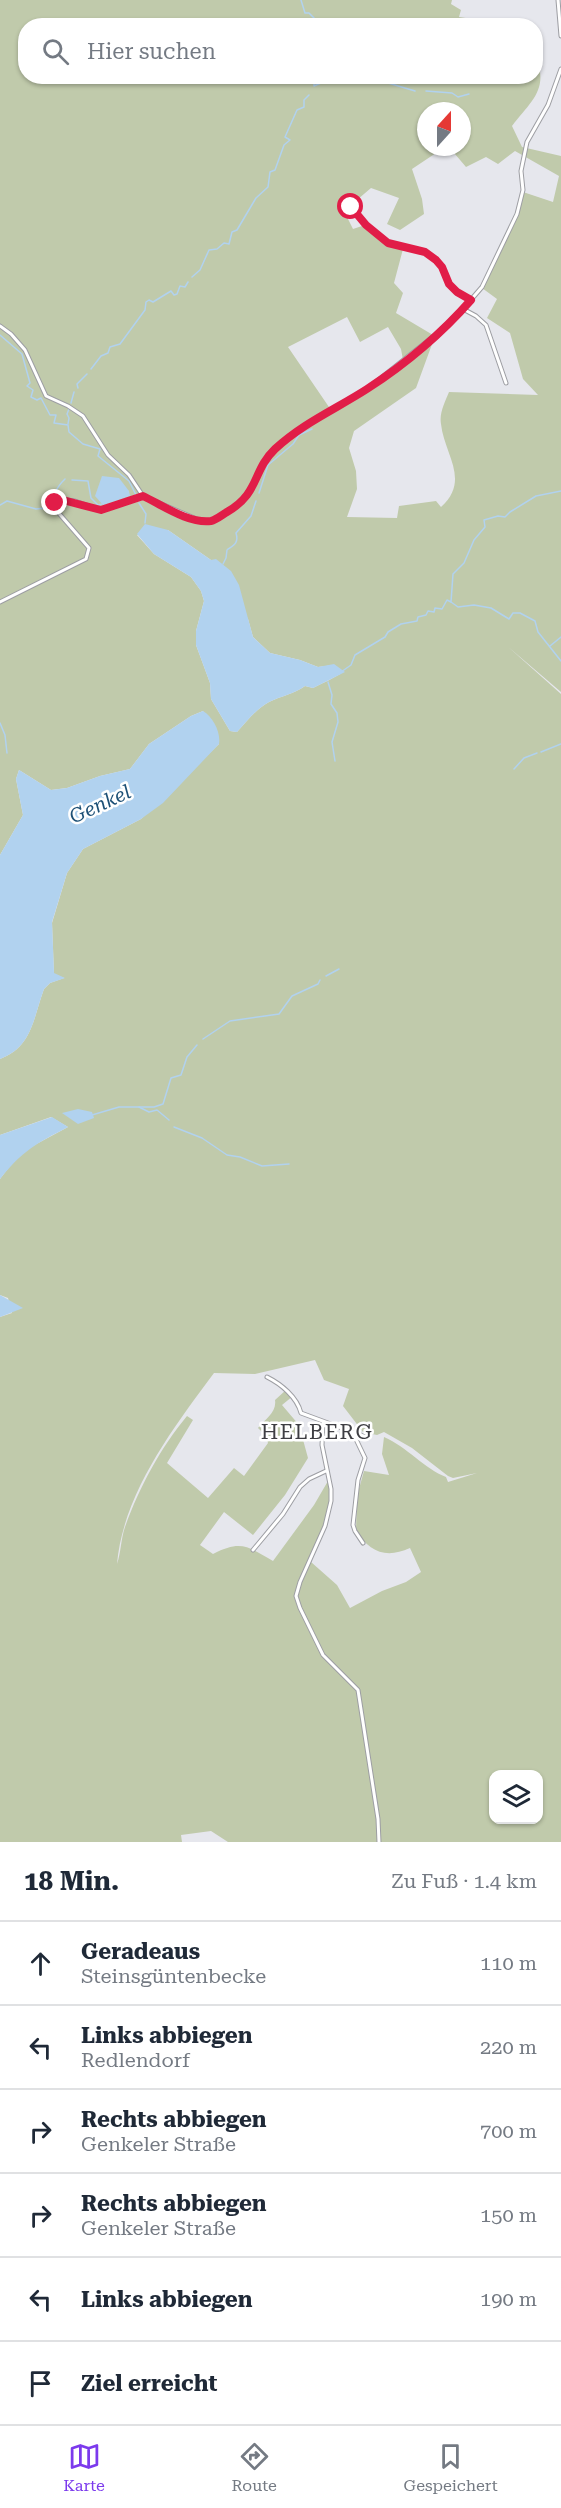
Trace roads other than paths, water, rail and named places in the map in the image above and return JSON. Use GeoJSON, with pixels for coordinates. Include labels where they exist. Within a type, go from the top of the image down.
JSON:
{"type":"FeatureCollection","features":[{"type":"Feature","properties":{"kind":"street"},"geometry":{"type":"LineString","coordinates":[[558,0],[561,36]]}},
{"type":"Feature","properties":{"kind":"street"},"geometry":{"type":"LineString","coordinates":[[0,326],[26,350],[46,396],[68,406],[83,417],[108,455],[129,476],[143,496],[198,520],[212,521],[238,506],[248,497],[261,468],[276,448],[304,426],[367,389],[435,335],[482,287],[522,196],[521,171],[527,142],[548,105],[561,69]]}},
{"type":"Feature","properties":{"kind":"street"},"geometry":{"type":"LineString","coordinates":[[351,207],[366,225],[388,243],[425,252],[442,267],[449,284],[471,300]]}},
{"type":"Feature","properties":{"kind":"street"},"geometry":{"type":"LineString","coordinates":[[462,309],[476,316],[486,325],[506,383]]}},
{"type":"Feature","properties":{"kind":"street"},"geometry":{"type":"LineString","coordinates":[[0,602],[86,559],[89,548],[56,510],[55,503],[59,499],[101,510],[143,496]]}},
{"type":"Feature","properties":{"kind":"street"},"geometry":{"type":"LineString","coordinates":[[267,1377],[282,1386],[299,1404],[301,1413],[366,1437]]}},
{"type":"Feature","properties":{"kind":"street"},"geometry":{"type":"LineString","coordinates":[[323,1423],[326,1471],[332,1489],[325,1526],[300,1581],[296,1596],[324,1655],[358,1690],[378,1819],[379,1842]]}},
{"type":"Feature","properties":{"kind":"street"},"geometry":{"type":"LineString","coordinates":[[354,1433],[364,1458],[358,1480],[353,1525],[363,1543]]}},
{"type":"Feature","properties":{"kind":"street"},"geometry":{"type":"LineString","coordinates":[[253,1550],[283,1514],[300,1487],[309,1479],[326,1471]]}},
{"type":"Feature","properties":{"kind":"water"},"geometry":{"type":"Polygon","coordinates":[[[102,476],[119,478],[130,496],[103,505],[95,496],[102,476]]]}},
{"type":"Feature","properties":{"kind":"water"},"geometry":{"type":"Polygon","coordinates":[[[145,524],[168,530],[211,560],[216,559],[231,571],[239,585],[253,637],[270,653],[318,667],[334,664],[345,672],[313,688],[305,686],[269,702],[237,732],[230,731],[211,699],[210,683],[196,645],[196,631],[204,601],[201,591],[191,577],[154,554],[137,534],[145,524]]]}},
{"type":"Feature","properties":{"kind":"water"},"geometry":{"type":"Polygon","coordinates":[[[203,711],[216,725],[219,744],[163,803],[141,819],[83,849],[67,873],[52,922],[54,973],[65,978],[50,983],[44,989],[34,1021],[25,1039],[11,1054],[0,1059],[0,855],[23,815],[16,779],[19,770],[51,790],[67,788],[100,776],[130,769],[149,744],[191,716],[203,711]]]}},
{"type":"Feature","properties":{"kind":"water"},"geometry":{"type":"Polygon","coordinates":[[[78,1109],[92,1112],[94,1118],[78,1124],[62,1113],[78,1109]]]}},
{"type":"Feature","properties":{"kind":"water"},"geometry":{"type":"Polygon","coordinates":[[[52,1117],[68,1127],[31,1148],[0,1179],[0,1135],[52,1117]]]}},
{"type":"Feature","properties":{"kind":"water"},"geometry":{"type":"Polygon","coordinates":[[[0,1295],[23,1308],[0,1317],[0,1295]]]}},
{"type":"Feature","properties":{"kind":"waterway"},"geometry":{"type":"LineString","coordinates":[[301,0],[305,13],[309,13],[314,18]]}},
{"type":"Feature","properties":{"kind":"waterway"},"geometry":{"type":"LineString","coordinates":[[314,84],[314,86],[319,84]]}},
{"type":"Feature","properties":{"kind":"waterway"},"geometry":{"type":"LineString","coordinates":[[392,84],[415,91]]}},
{"type":"Feature","properties":{"kind":"waterway"},"geometry":{"type":"LineString","coordinates":[[426,91],[452,93],[458,97],[469,94]]}},
{"type":"Feature","properties":{"kind":"waterway"},"geometry":{"type":"LineString","coordinates":[[192,277],[200,270],[209,250],[217,249],[224,243],[229,244],[232,232],[237,230],[256,198],[268,187],[270,172],[275,170],[284,145],[290,140],[285,137],[297,110],[304,107],[304,100],[309,95]]}},
{"type":"Feature","properties":{"kind":"waterway"},"geometry":{"type":"LineString","coordinates":[[91,369],[101,356],[108,353],[110,347],[120,344],[145,310],[146,302],[149,300],[153,302],[171,291],[174,295],[177,294],[180,286],[185,287],[188,282]]}},
{"type":"Feature","properties":{"kind":"waterway","name":"Genkel"},"geometry":{"type":"LineString","coordinates":[[0,335],[22,354],[30,383],[27,386],[33,390],[31,397],[37,400],[41,398],[50,415],[56,415],[54,423],[68,425],[69,432],[83,444],[100,449],[98,456],[129,481],[136,495]]}},
{"type":"Feature","properties":{"kind":"waterway"},"geometry":{"type":"LineString","coordinates":[[78,388],[77,384],[87,374]]}},
{"type":"Feature","properties":{"kind":"waterway"},"geometry":{"type":"LineString","coordinates":[[71,403],[74,392]]}},
{"type":"Feature","properties":{"kind":"waterway"},"geometry":{"type":"LineString","coordinates":[[68,424],[69,409]]}},
{"type":"Feature","properties":{"kind":"waterway"},"geometry":{"type":"LineString","coordinates":[[259,493],[268,465],[293,444],[299,435],[312,429]]}},
{"type":"Feature","properties":{"kind":"waterway"},"geometry":{"type":"LineString","coordinates":[[0,505],[7,501],[36,509],[46,508],[65,479]]}},
{"type":"Feature","properties":{"kind":"waterway"},"geometry":{"type":"LineString","coordinates":[[72,480],[88,481],[91,498],[98,505],[102,504]]}},
{"type":"Feature","properties":{"kind":"waterway"},"geometry":{"type":"LineString","coordinates":[[341,672],[351,665],[355,655],[385,637],[388,632],[401,624],[417,621],[418,617],[426,615],[428,611],[434,612],[435,608],[442,609],[447,600],[451,602],[453,574],[464,563],[474,540],[485,527],[484,520],[498,516],[505,517],[536,496],[561,491]]}},
{"type":"Feature","properties":{"kind":"waterway"},"geometry":{"type":"LineString","coordinates":[[223,564],[227,550],[235,543],[236,533],[251,516],[256,501]]}},
{"type":"Feature","properties":{"kind":"waterway","name":"Genkel"},"geometry":{"type":"LineString","coordinates":[[139,503],[146,514],[145,523]]}},
{"type":"Feature","properties":{"kind":"waterway"},"geometry":{"type":"LineString","coordinates":[[451,602],[458,607],[474,605],[491,608],[509,619],[513,613],[520,613],[535,621],[538,632],[561,661]]}},
{"type":"Feature","properties":{"kind":"waterway"},"geometry":{"type":"LineString","coordinates":[[550,646],[561,637]]}},
{"type":"Feature","properties":{"kind":"waterway"},"geometry":{"type":"LineString","coordinates":[[328,682],[332,695],[331,704],[337,713],[338,722],[332,742],[335,761]]}},
{"type":"Feature","properties":{"kind":"waterway"},"geometry":{"type":"LineString","coordinates":[[0,723],[5,735],[7,753]]}},
{"type":"Feature","properties":{"kind":"waterway"},"geometry":{"type":"LineString","coordinates":[[541,752],[561,744]]}},
{"type":"Feature","properties":{"kind":"waterway"},"geometry":{"type":"LineString","coordinates":[[514,769],[524,758],[537,753]]}},
{"type":"Feature","properties":{"kind":"waterway"},"geometry":{"type":"LineString","coordinates":[[326,976],[339,969]]}},
{"type":"Feature","properties":{"kind":"waterway"},"geometry":{"type":"LineString","coordinates":[[203,1039],[230,1021],[279,1014],[292,996],[318,984],[320,980]]}},
{"type":"Feature","properties":{"kind":"waterway"},"geometry":{"type":"LineString","coordinates":[[92,1115],[119,1107],[154,1107],[163,1104],[171,1078],[181,1075],[187,1057],[197,1045]]}},
{"type":"Feature","properties":{"kind":"waterway"},"geometry":{"type":"LineString","coordinates":[[139,1107],[149,1112],[157,1110],[169,1120]]}},
{"type":"Feature","properties":{"kind":"waterway"},"geometry":{"type":"LineString","coordinates":[[174,1127],[202,1138],[227,1155],[240,1157],[262,1166],[289,1164]]}},
{"type":"Feature","properties":{"kind":"district","name":"HELBERG"},"geometry":{"type":"Point","coordinates":[317,1432]}}]}
